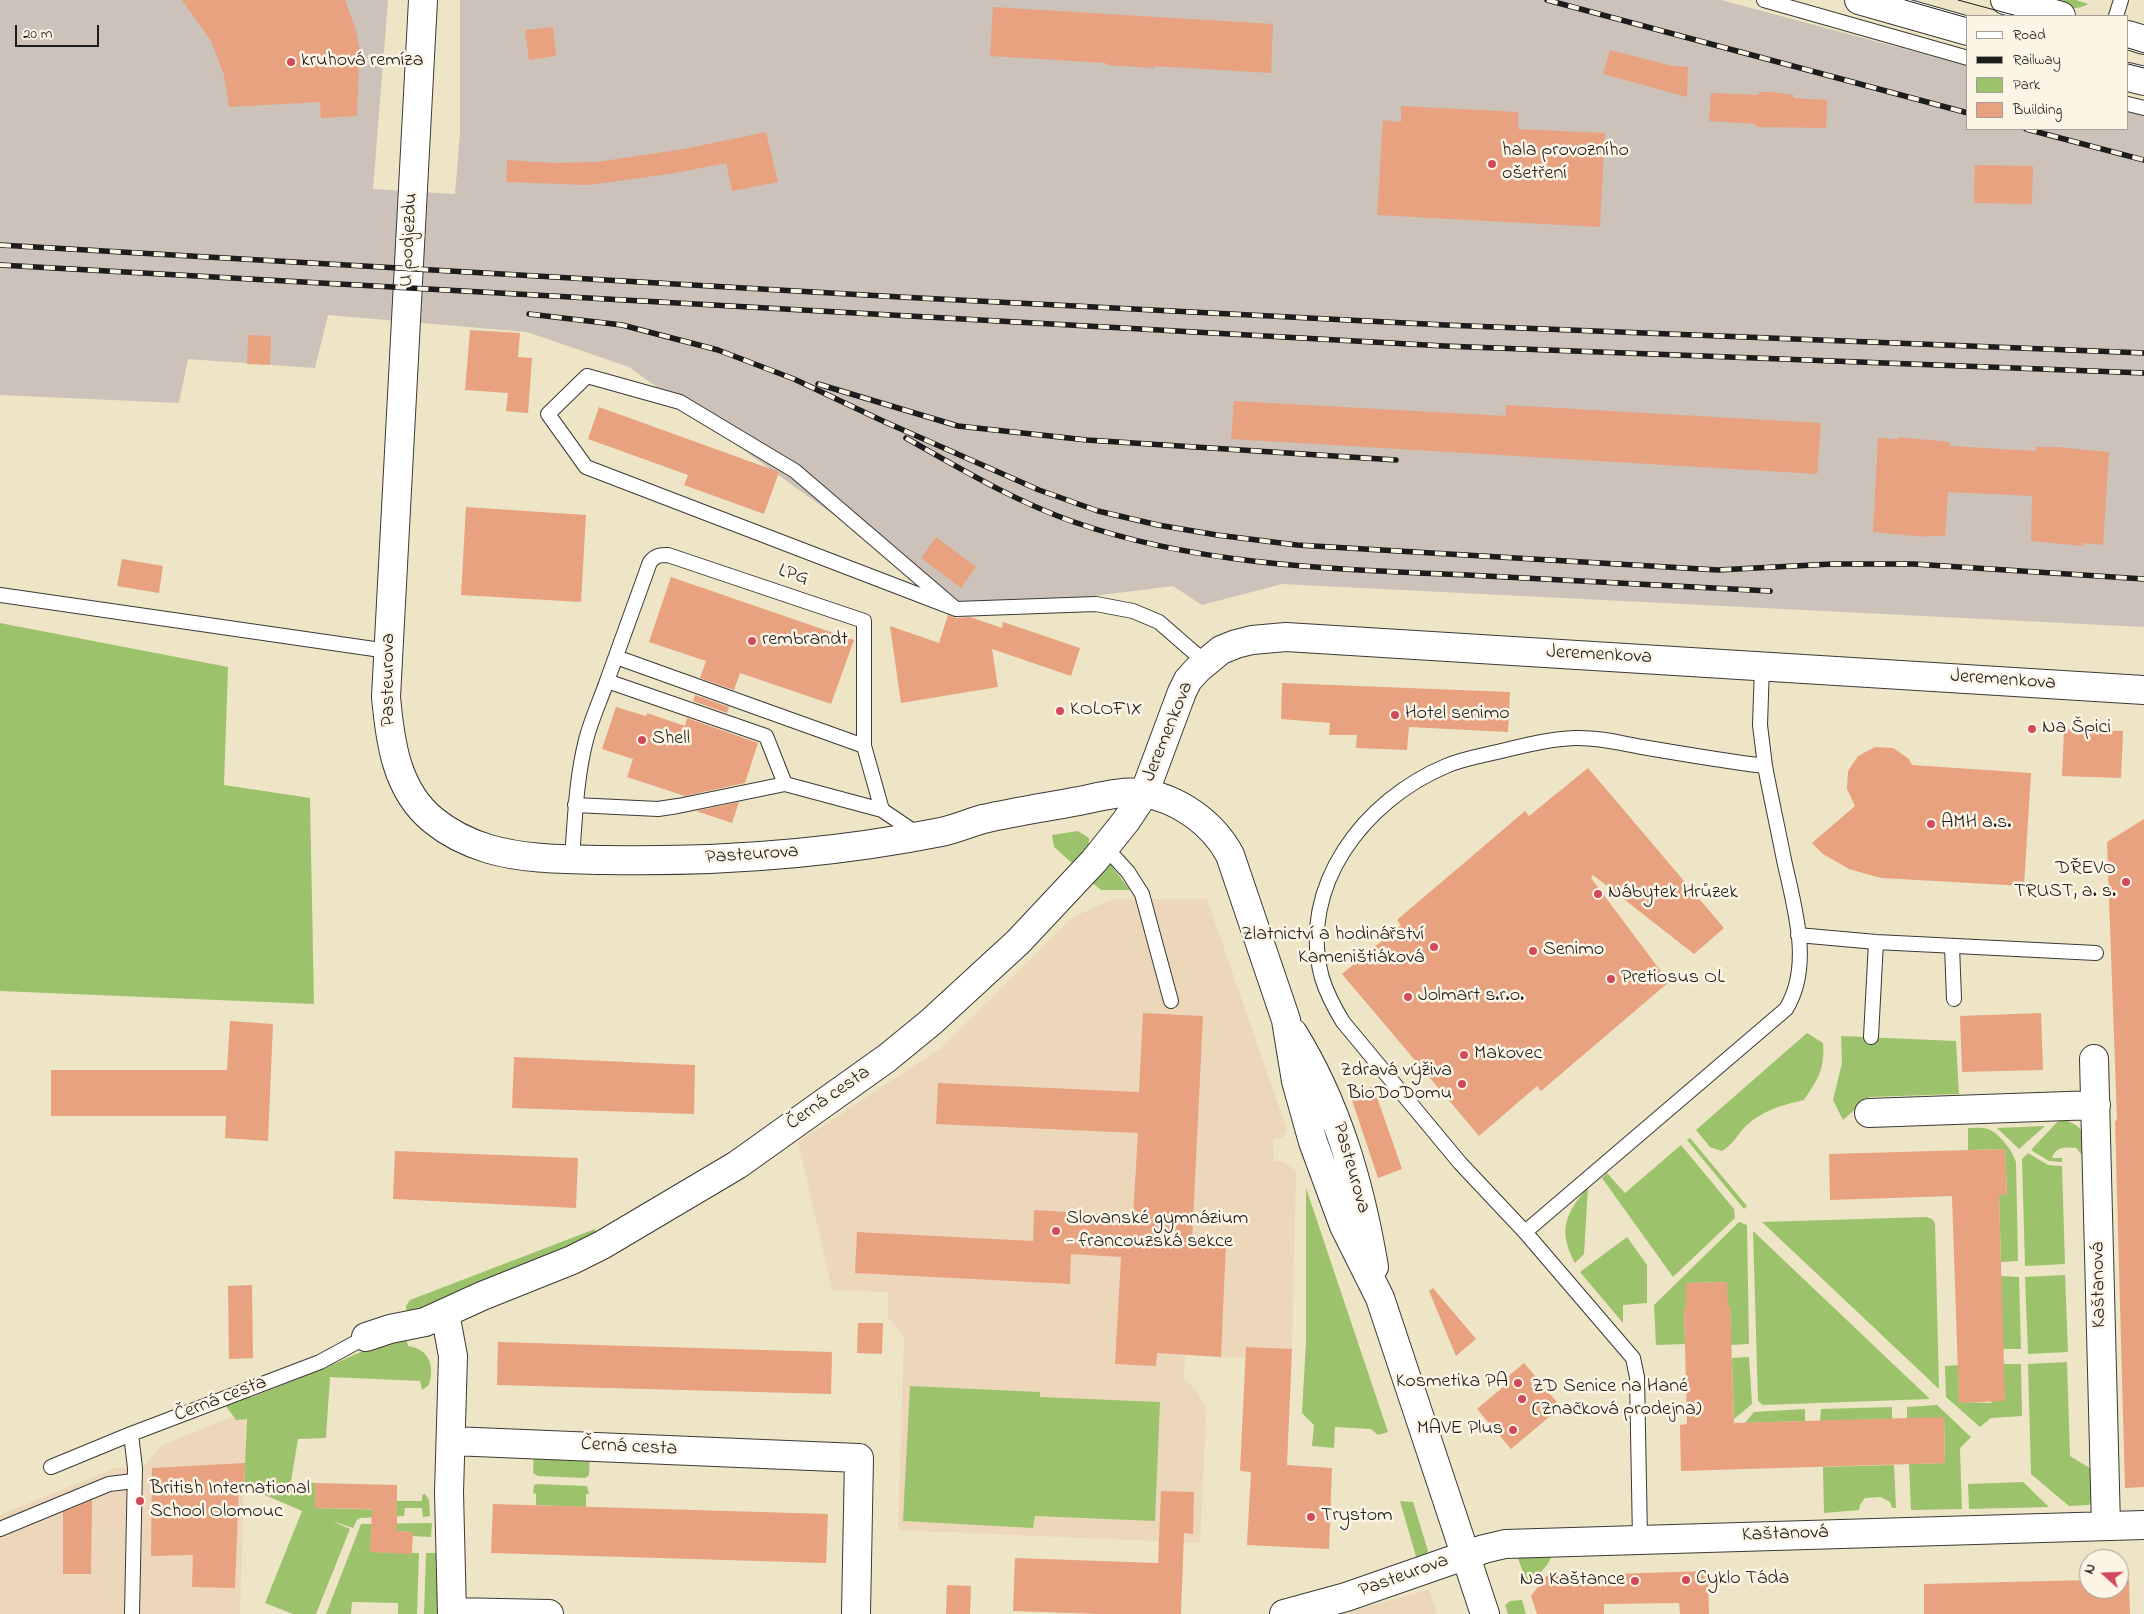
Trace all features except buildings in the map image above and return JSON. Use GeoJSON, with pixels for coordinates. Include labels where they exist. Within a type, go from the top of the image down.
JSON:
{"type":"FeatureCollection","features":[{"type":"Feature","properties":{"kind":"street","name":"U podjezdu"},"geometry":{"type":"LineString","coordinates":[[397,480],[424,0]]}},
{"type":"Feature","properties":{"kind":"street"},"geometry":{"type":"LineString","coordinates":[[1859,0],[1966,30]]}},
{"type":"Feature","properties":{"kind":"street"},"geometry":{"type":"LineString","coordinates":[[2005,0],[2058,15]]}},
{"type":"Feature","properties":{"kind":"street"},"geometry":{"type":"LineString","coordinates":[[2129,35],[2144,40]]}},
{"type":"Feature","properties":{"kind":"street"},"geometry":{"type":"LineString","coordinates":[[2129,77],[2144,81]]}},
{"type":"Feature","properties":{"kind":"street","name":"Pasteurova"},"geometry":{"type":"LineString","coordinates":[[397,480],[386,697],[389,734],[397,768],[412,797],[432,819],[461,839],[491,850],[522,856],[572,859],[711,860],[823,850],[920,836],[982,820],[1096,797],[1144,794],[1182,807],[1196,816],[1223,842],[1233,863],[1286,1020],[1297,1089],[1318,1157],[1344,1226],[1380,1298],[1485,1614]]}},
{"type":"Feature","properties":{"kind":"street","name":"Jeremenkova"},"geometry":{"type":"LineString","coordinates":[[1144,794],[1188,680],[1205,662],[1222,650],[1252,640],[1286,637],[2144,690]]}},
{"type":"Feature","properties":{"kind":"street","name":"Černá cesta"},"geometry":{"type":"LineString","coordinates":[[366,1338],[390,1329],[425,1322],[482,1296],[572,1260],[602,1245],[737,1165],[887,1058],[924,1028],[1018,942],[1106,848],[1144,794]]}},
{"type":"Feature","properties":{"kind":"street","name":"Kaštanová"},"geometry":{"type":"LineString","coordinates":[[2094,1059],[2106,1526]]}},
{"type":"Feature","properties":{"kind":"street"},"geometry":{"type":"LineString","coordinates":[[1869,1113],[2096,1105]]}},
{"type":"Feature","properties":{"kind":"street"},"geometry":{"type":"LineString","coordinates":[[445,1313],[453,1356],[450,1492],[452,1613],[549,1614]]}},
{"type":"Feature","properties":{"kind":"street","name":"Černá cesta"},"geometry":{"type":"LineString","coordinates":[[452,1441],[859,1458],[856,1614]]}},
{"type":"Feature","properties":{"kind":"street","name":"Kaštanová"},"geometry":{"type":"LineString","coordinates":[[1466,1555],[1505,1544],[2144,1525]]}},
{"type":"Feature","properties":{"kind":"street","name":"Pasteurova"},"geometry":{"type":"LineString","coordinates":[[1284,1614],[1346,1597],[1466,1555]]}},
{"type":"Feature","properties":{"kind":"lane"},"geometry":{"type":"LineString","coordinates":[[1764,0],[1966,57]]}},
{"type":"Feature","properties":{"kind":"lane"},"geometry":{"type":"LineString","coordinates":[[2116,15],[2121,0]]}},
{"type":"Feature","properties":{"kind":"lane"},"geometry":{"type":"LineString","coordinates":[[2129,104],[2144,108]]}},
{"type":"Feature","properties":{"kind":"lane"},"geometry":{"type":"LineString","coordinates":[[956,609],[795,471],[680,402],[587,376],[548,414],[586,467],[956,609],[1096,604],[1133,611],[1159,622],[1205,662]]}},
{"type":"Feature","properties":{"kind":"lane","name":"LPG"},"geometry":{"type":"LineString","coordinates":[[572,859],[575,806],[586,738],[650,562],[654,557],[660,555],[668,555],[864,621],[864,746],[882,810]]}},
{"type":"Feature","properties":{"kind":"lane"},"geometry":{"type":"LineString","coordinates":[[0,595],[388,651]]}},
{"type":"Feature","properties":{"kind":"lane"},"geometry":{"type":"LineString","coordinates":[[616,657],[864,746]]}},
{"type":"Feature","properties":{"kind":"lane"},"geometry":{"type":"LineString","coordinates":[[1525,1232],[1786,1010],[1792,1000],[1798,973],[1798,935],[1765,766],[1760,725],[1762,666]]}},
{"type":"Feature","properties":{"kind":"lane"},"geometry":{"type":"LineString","coordinates":[[607,681],[766,736],[785,784]]}},
{"type":"Feature","properties":{"kind":"lane"},"geometry":{"type":"LineString","coordinates":[[1640,1539],[1637,1386],[1636,1367],[1633,1358],[1525,1232],[1460,1163],[1352,1034],[1334,1006],[1322,978],[1318,929],[1323,896],[1337,861],[1370,817],[1408,786],[1446,766],[1465,759],[1539,742],[1585,738],[1765,766]]}},
{"type":"Feature","properties":{"kind":"lane"},"geometry":{"type":"LineString","coordinates":[[575,806],[658,809],[785,784],[882,810],[920,836]]}},
{"type":"Feature","properties":{"kind":"lane"},"geometry":{"type":"LineString","coordinates":[[1106,848],[1128,872],[1142,894],[1171,1001]]}},
{"type":"Feature","properties":{"kind":"lane"},"geometry":{"type":"LineString","coordinates":[[1798,935],[1876,942],[2096,953]]}},
{"type":"Feature","properties":{"kind":"lane"},"geometry":{"type":"LineString","coordinates":[[1871,1037],[1876,942]]}},
{"type":"Feature","properties":{"kind":"lane"},"geometry":{"type":"LineString","coordinates":[[1952,946],[1954,999]]}},
{"type":"Feature","properties":{"kind":"lane","name":"Černá cesta"},"geometry":{"type":"LineString","coordinates":[[51,1467],[130,1434],[320,1362],[366,1338]]}},
{"type":"Feature","properties":{"kind":"lane"},"geometry":{"type":"LineString","coordinates":[[130,1434],[134,1481],[132,1614]]}},
{"type":"Feature","properties":{"kind":"lane"},"geometry":{"type":"LineString","coordinates":[[0,1529],[109,1484],[134,1481]]}},
{"type":"Feature","properties":{"kind":"shaded area"},"geometry":{"type":"Polygon","coordinates":[[[0,0],[388,0],[373,189],[455,194],[460,134],[460,0],[1721,0],[1966,65],[1966,130],[2129,130],[2129,109],[2144,114],[2144,627],[1282,584],[1202,605],[1173,586],[968,612],[629,367],[527,332],[328,315],[315,368],[188,359],[179,403],[0,395],[0,0]]]}},
{"type":"Feature","properties":{"kind":"shaded area","name":"Slovanské gymnázium - francouzská sekce"},"geometry":{"type":"Polygon","coordinates":[[[1113,899],[1207,899],[1287,1130],[1283,1138],[1273,1139],[1274,1161],[1282,1161],[1296,1171],[1292,1349],[1246,1347],[1246,1357],[1236,1358],[1185,1355],[1184,1379],[1197,1391],[1205,1407],[1206,1418],[1200,1543],[898,1530],[904,1338],[888,1317],[888,1292],[832,1290],[798,1142],[941,1048],[1073,917],[1113,899]]]}},
{"type":"Feature","properties":{"kind":"shaded area","name":"British International School Olomouc"},"geometry":{"type":"Polygon","coordinates":[[[238,1414],[246,1417],[240,1614],[0,1614],[0,1515],[116,1468],[142,1468],[161,1446],[238,1414]]]}},
{"type":"Feature","properties":{"kind":"shaded area"},"geometry":{"type":"Polygon","coordinates":[[[1429,1589],[1437,1614],[1342,1614],[1429,1589]]]}},
{"type":"Feature","properties":{"kind":"green space"},"geometry":{"type":"Polygon","coordinates":[[[2034,0],[2076,0],[2088,4],[2082,7],[2069,8],[2034,0]]]}},
{"type":"Feature","properties":{"kind":"green space"},"geometry":{"type":"Polygon","coordinates":[[[0,623],[228,667],[224,785],[310,798],[314,1004],[0,991],[0,623]]]}},
{"type":"Feature","properties":{"kind":"green space"},"geometry":{"type":"Polygon","coordinates":[[[1078,831],[1089,838],[1089,842],[1084,852],[1073,864],[1054,847],[1052,835],[1078,831]]]}},
{"type":"Feature","properties":{"kind":"green space"},"geometry":{"type":"Polygon","coordinates":[[[1110,864],[1130,890],[1101,890],[1091,882],[1110,864]]]}},
{"type":"Feature","properties":{"kind":"green space"},"geometry":{"type":"Polygon","coordinates":[[[1807,1033],[1823,1043],[1823,1060],[1820,1073],[1804,1100],[1781,1106],[1759,1116],[1747,1125],[1730,1145],[1722,1151],[1710,1147],[1696,1130],[1807,1033]]]}},
{"type":"Feature","properties":{"kind":"green space"},"geometry":{"type":"Polygon","coordinates":[[[1841,1036],[1956,1041],[1959,1094],[1869,1097],[1843,1120],[1833,1100],[1842,1063],[1841,1036]]]}},
{"type":"Feature","properties":{"kind":"green space"},"geometry":{"type":"Polygon","coordinates":[[[2061,1118],[2080,1128],[2084,1136],[2084,1157],[2076,1148],[2065,1148],[2056,1151],[2052,1158],[2062,1158],[2062,1162],[2049,1161],[2031,1150],[2061,1118]]]}},
{"type":"Feature","properties":{"kind":"green space"},"geometry":{"type":"Polygon","coordinates":[[[2045,1126],[2019,1149],[1997,1128],[2045,1126]]]}},
{"type":"Feature","properties":{"kind":"green space"},"geometry":{"type":"Polygon","coordinates":[[[1968,1128],[1983,1128],[1992,1131],[2012,1152],[2016,1162],[2018,1261],[2001,1262],[1999,1195],[2007,1195],[2005,1149],[1968,1150],[1968,1128]]]}},
{"type":"Feature","properties":{"kind":"green space"},"geometry":{"type":"Polygon","coordinates":[[[1690,1138],[1747,1206],[1744,1209],[1687,1140],[1690,1138]]]}},
{"type":"Feature","properties":{"kind":"green space"},"geometry":{"type":"Polygon","coordinates":[[[1681,1145],[1734,1209],[1735,1218],[1673,1277],[1602,1178],[1607,1173],[1625,1193],[1681,1145]]]}},
{"type":"Feature","properties":{"kind":"green space"},"geometry":{"type":"Polygon","coordinates":[[[2028,1153],[2048,1165],[2062,1166],[2065,1264],[2025,1266],[2022,1159],[2028,1153]]]}},
{"type":"Feature","properties":{"kind":"green space"},"geometry":{"type":"Polygon","coordinates":[[[1588,1187],[1584,1254],[1575,1263],[1566,1241],[1566,1222],[1574,1205],[1588,1187]]]}},
{"type":"Feature","properties":{"kind":"green space"},"geometry":{"type":"Polygon","coordinates":[[[1306,1188],[1388,1432],[1378,1435],[1371,1429],[1335,1427],[1334,1448],[1312,1446],[1314,1425],[1302,1413],[1306,1342],[1306,1188]]]}},
{"type":"Feature","properties":{"kind":"green space"},"geometry":{"type":"Polygon","coordinates":[[[1926,1217],[1932,1219],[1935,1223],[1939,1389],[1762,1222],[1926,1217]]]}},
{"type":"Feature","properties":{"kind":"green space"},"geometry":{"type":"Polygon","coordinates":[[[1739,1222],[1747,1225],[1749,1344],[1731,1345],[1730,1306],[1726,1306],[1727,1282],[1686,1283],[1686,1305],[1688,1307],[1684,1308],[1685,1344],[1656,1345],[1654,1305],[1739,1222]]]}},
{"type":"Feature","properties":{"kind":"green space"},"geometry":{"type":"Polygon","coordinates":[[[595,1229],[597,1243],[407,1317],[406,1306],[410,1300],[595,1229]]]}},
{"type":"Feature","properties":{"kind":"green space"},"geometry":{"type":"Polygon","coordinates":[[[1753,1231],[1930,1399],[1763,1405],[1758,1401],[1753,1231]]]}},
{"type":"Feature","properties":{"kind":"green space"},"geometry":{"type":"Polygon","coordinates":[[[1627,1237],[1647,1265],[1647,1303],[1623,1305],[1623,1323],[1580,1272],[1627,1237]]]}},
{"type":"Feature","properties":{"kind":"green space"},"geometry":{"type":"Polygon","coordinates":[[[2065,1275],[2068,1352],[2028,1354],[2025,1277],[2065,1275]]]}},
{"type":"Feature","properties":{"kind":"green space"},"geometry":{"type":"Polygon","coordinates":[[[2001,1276],[2019,1277],[2021,1349],[2003,1349],[2001,1276]]]}},
{"type":"Feature","properties":{"kind":"green space"},"geometry":{"type":"Polygon","coordinates":[[[406,1336],[408,1346],[421,1351],[429,1359],[431,1378],[429,1385],[422,1390],[420,1381],[330,1377],[326,1438],[298,1439],[290,1487],[297,1488],[299,1481],[315,1483],[315,1508],[396,1510],[397,1501],[422,1501],[422,1495],[425,1494],[429,1500],[430,1516],[423,1517],[422,1508],[405,1508],[404,1516],[360,1518],[353,1528],[332,1521],[350,1529],[316,1614],[293,1614],[265,1603],[302,1511],[244,1486],[247,1419],[236,1420],[226,1406],[243,1397],[252,1397],[320,1370],[390,1339],[406,1336]]]}},
{"type":"Feature","properties":{"kind":"green space"},"geometry":{"type":"Polygon","coordinates":[[[1749,1357],[1752,1404],[1734,1419],[1732,1358],[1749,1357]]]}},
{"type":"Feature","properties":{"kind":"green space"},"geometry":{"type":"Polygon","coordinates":[[[2067,1362],[2070,1456],[2093,1470],[2092,1500],[2089,1505],[2069,1506],[2031,1474],[2028,1364],[2067,1362]]]}},
{"type":"Feature","properties":{"kind":"green space"},"geometry":{"type":"Polygon","coordinates":[[[2004,1364],[2021,1364],[2022,1416],[1991,1418],[1980,1427],[1946,1397],[1945,1366],[1958,1365],[1959,1402],[1991,1403],[2004,1364]]]}},
{"type":"Feature","properties":{"kind":"green space"},"geometry":{"type":"Polygon","coordinates":[[[910,1386],[1040,1392],[1040,1397],[1160,1402],[1155,1521],[1035,1516],[1033,1528],[903,1521],[910,1386]]]}},
{"type":"Feature","properties":{"kind":"green space"},"geometry":{"type":"Polygon","coordinates":[[[1937,1405],[1971,1437],[1960,1448],[1962,1509],[1911,1510],[1909,1464],[1945,1463],[1944,1418],[1907,1418],[1907,1407],[1937,1405]]]}},
{"type":"Feature","properties":{"kind":"green space"},"geometry":{"type":"Polygon","coordinates":[[[1892,1407],[1892,1419],[1820,1421],[1821,1409],[1892,1407]]]}},
{"type":"Feature","properties":{"kind":"green space"},"geometry":{"type":"Polygon","coordinates":[[[1805,1409],[1805,1421],[1745,1423],[1754,1412],[1805,1409]]]}},
{"type":"Feature","properties":{"kind":"green space"},"geometry":{"type":"Polygon","coordinates":[[[534,1452],[590,1453],[589,1475],[585,1478],[538,1476],[533,1473],[534,1452]]]}},
{"type":"Feature","properties":{"kind":"green space"},"geometry":{"type":"Polygon","coordinates":[[[1894,1465],[1896,1508],[1892,1508],[1890,1502],[1881,1497],[1865,1498],[1859,1510],[1824,1513],[1823,1467],[1894,1465]]]}},
{"type":"Feature","properties":{"kind":"green space"},"geometry":{"type":"Polygon","coordinates":[[[2023,1482],[2049,1507],[1969,1509],[1968,1484],[2023,1482]]]}},
{"type":"Feature","properties":{"kind":"green space"},"geometry":{"type":"Polygon","coordinates":[[[534,1485],[587,1486],[589,1494],[586,1494],[586,1507],[536,1505],[536,1494],[533,1493],[534,1485]]]}},
{"type":"Feature","properties":{"kind":"green space"},"geometry":{"type":"Polygon","coordinates":[[[1400,1501],[1413,1502],[1428,1551],[1423,1558],[1417,1560],[1400,1501]]]}},
{"type":"Feature","properties":{"kind":"green space"},"geometry":{"type":"Polygon","coordinates":[[[432,1523],[431,1537],[413,1536],[413,1532],[371,1530],[371,1552],[419,1553],[417,1614],[398,1614],[398,1603],[352,1602],[351,1614],[326,1614],[361,1524],[432,1523]]]}},
{"type":"Feature","properties":{"kind":"green space"},"geometry":{"type":"Polygon","coordinates":[[[426,1553],[440,1553],[440,1614],[424,1614],[426,1553]]]}},
{"type":"Feature","properties":{"kind":"green space"},"geometry":{"type":"Polygon","coordinates":[[[1553,1554],[1547,1565],[1528,1587],[1517,1555],[1553,1554]]]}},
{"type":"Feature","properties":{"kind":"green space"},"geometry":{"type":"Polygon","coordinates":[[[1522,1600],[1526,1614],[1508,1614],[1505,1605],[1510,1601],[1522,1600]]]}},
{"type":"Feature","properties":{"kind":"tram line"},"geometry":{"type":"LineString","coordinates":[[1905,0],[1966,17]]}},
{"type":"Feature","properties":{"kind":"tram line"},"geometry":{"type":"LineString","coordinates":[[1958,0],[2013,15]]}},
{"type":"Feature","properties":{"kind":"tram line"},"geometry":{"type":"LineString","coordinates":[[2129,48],[2144,53]]}},
{"type":"Feature","properties":{"kind":"tram line"},"geometry":{"type":"LineString","coordinates":[[2129,64],[2144,68]]}},
{"type":"Feature","properties":{"kind":"railway"},"geometry":{"type":"LineString","coordinates":[[1547,0],[1966,112]]}},
{"type":"Feature","properties":{"kind":"railway"},"geometry":{"type":"LineString","coordinates":[[2030,130],[2144,160]]}},
{"type":"Feature","properties":{"kind":"railway"},"geometry":{"type":"LineString","coordinates":[[0,245],[900,297],[1445,325],[2144,353]]}},
{"type":"Feature","properties":{"kind":"railway"},"geometry":{"type":"LineString","coordinates":[[0,265],[1444,346],[2144,373]]}},
{"type":"Feature","properties":{"kind":"railway"},"geometry":{"type":"LineString","coordinates":[[529,314],[622,325],[718,350],[794,379],[885,422],[1039,490],[1098,511],[1158,525],[1217,535],[1297,545],[1718,570],[1832,564],[1914,564],[2144,579]]}},
{"type":"Feature","properties":{"kind":"railway"},"geometry":{"type":"LineString","coordinates":[[818,384],[958,426],[1087,440],[1396,460]]}},
{"type":"Feature","properties":{"kind":"railway"},"geometry":{"type":"LineString","coordinates":[[906,438],[988,484],[1052,514],[1122,537],[1219,557],[1318,567],[1770,591]]}},
{"type":"Feature","properties":{"kind":"place","name":"kruhová remíza"},"geometry":{"type":"Point","coordinates":[291,62]}},
{"type":"Feature","properties":{"kind":"place","name":"hala provozního ošetření"},"geometry":{"type":"Point","coordinates":[1492,164]}},
{"type":"Feature","properties":{"kind":"place","name":"rembrandt"},"geometry":{"type":"Point","coordinates":[752,641]}},
{"type":"Feature","properties":{"kind":"place","name":"KOLOFIX"},"geometry":{"type":"Point","coordinates":[1060,711]}},
{"type":"Feature","properties":{"kind":"place","name":"Hotel senimo"},"geometry":{"type":"Point","coordinates":[1395,715]}},
{"type":"Feature","properties":{"kind":"place","name":"Na Špici"},"geometry":{"type":"Point","coordinates":[2032,729]}},
{"type":"Feature","properties":{"kind":"place","name":"Shell"},"geometry":{"type":"Point","coordinates":[642,740]}},
{"type":"Feature","properties":{"kind":"place","name":"AMH a.s."},"geometry":{"type":"Point","coordinates":[1931,824]}},
{"type":"Feature","properties":{"kind":"place","name":"DŘEVO TRUST, a. s."},"geometry":{"type":"Point","coordinates":[2126,882]}},
{"type":"Feature","properties":{"kind":"place","name":"Nábytek Hrůzek"},"geometry":{"type":"Point","coordinates":[1598,894]}},
{"type":"Feature","properties":{"kind":"place","name":"Zlatnictví a hodinářství Kameništiáková"},"geometry":{"type":"Point","coordinates":[1434,947]}},
{"type":"Feature","properties":{"kind":"place","name":"Senimo"},"geometry":{"type":"Point","coordinates":[1533,951]}},
{"type":"Feature","properties":{"kind":"place","name":"Pretiosus OL"},"geometry":{"type":"Point","coordinates":[1611,979]}},
{"type":"Feature","properties":{"kind":"place","name":"Jolmart s.r.o."},"geometry":{"type":"Point","coordinates":[1408,997]}},
{"type":"Feature","properties":{"kind":"place","name":"Makovec"},"geometry":{"type":"Point","coordinates":[1464,1055]}},
{"type":"Feature","properties":{"kind":"place","name":"Zdravá výživa BioDoDomu"},"geometry":{"type":"Point","coordinates":[1462,1084]}},
{"type":"Feature","properties":{"kind":"place","name":"Slovanské gymnázium - francouzská sekce"},"geometry":{"type":"Point","coordinates":[1056,1231]}},
{"type":"Feature","properties":{"kind":"place","name":"Kosmetika PA"},"geometry":{"type":"Point","coordinates":[1518,1383]}},
{"type":"Feature","properties":{"kind":"place","name":"ZD Senice na Hané (Značková prodejna)"},"geometry":{"type":"Point","coordinates":[1522,1399]}},
{"type":"Feature","properties":{"kind":"place","name":"MAVE Plus"},"geometry":{"type":"Point","coordinates":[1513,1430]}},
{"type":"Feature","properties":{"kind":"place","name":"British International School Olomouc"},"geometry":{"type":"Point","coordinates":[140,1501]}},
{"type":"Feature","properties":{"kind":"place","name":"Trystom"},"geometry":{"type":"Point","coordinates":[1311,1517]}},
{"type":"Feature","properties":{"kind":"place","name":"Cyklo Táda"},"geometry":{"type":"Point","coordinates":[1686,1580]}},
{"type":"Feature","properties":{"kind":"place","name":"Na Kaštance"},"geometry":{"type":"Point","coordinates":[1635,1581]}}]}
